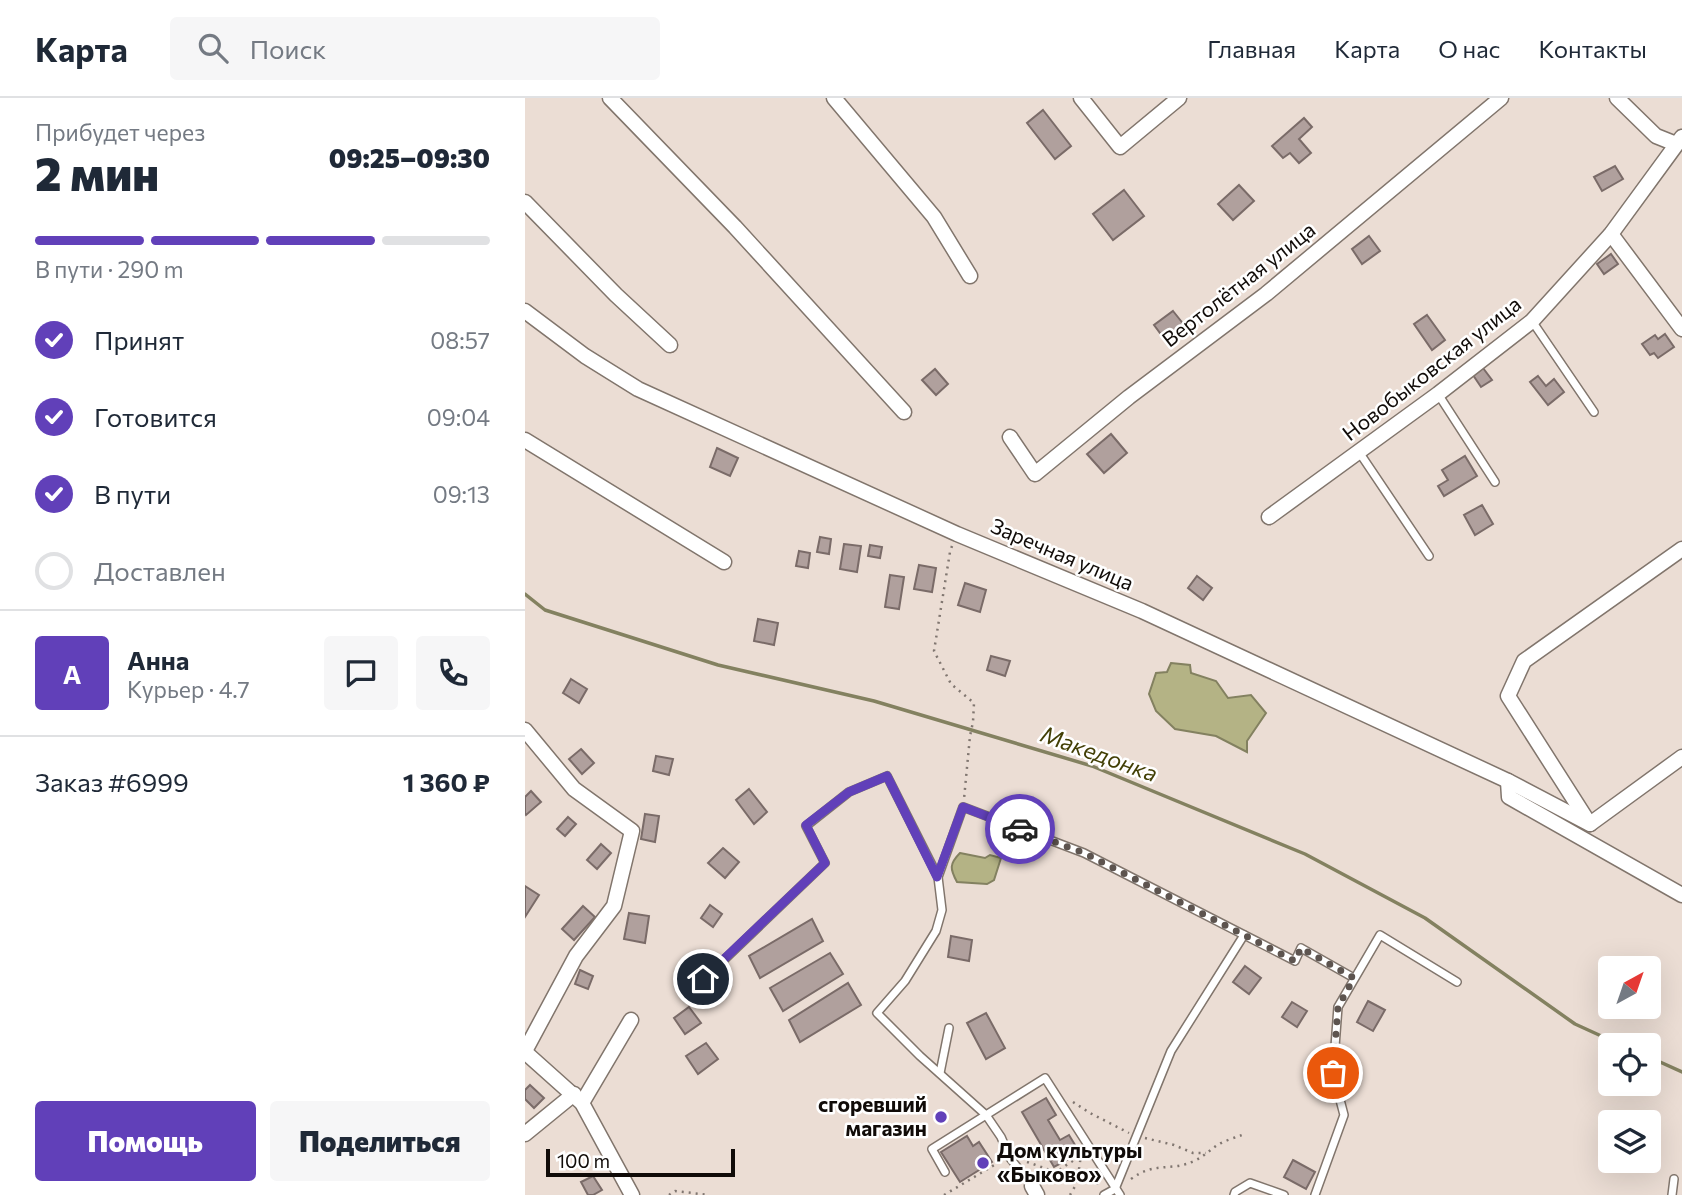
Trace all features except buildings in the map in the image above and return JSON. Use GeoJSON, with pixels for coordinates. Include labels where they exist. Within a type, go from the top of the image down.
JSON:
{"type":"FeatureCollection","features":[{"type":"Feature","properties":{"kind":"street"},"geometry":{"type":"LineString","coordinates":[[610,98],[735,227],[904,412]]}},
{"type":"Feature","properties":{"kind":"street"},"geometry":{"type":"LineString","coordinates":[[834,98],[934,217],[970,276]]}},
{"type":"Feature","properties":{"kind":"street"},"geometry":{"type":"LineString","coordinates":[[1081,98],[1120,147],[1179,98]]}},
{"type":"Feature","properties":{"kind":"street","name":"Вертолётная улица"},"geometry":{"type":"LineString","coordinates":[[1010,437],[1035,474],[1129,397],[1266,294],[1501,98]]}},
{"type":"Feature","properties":{"kind":"street"},"geometry":{"type":"LineString","coordinates":[[1617,98],[1656,136],[1679,141]]}},
{"type":"Feature","properties":{"kind":"street","name":"Новобыковская улица"},"geometry":{"type":"LineString","coordinates":[[1269,517],[1438,394],[1532,321],[1611,234],[1679,141]]}},
{"type":"Feature","properties":{"kind":"street"},"geometry":{"type":"LineString","coordinates":[[525,202],[616,295],[670,345]]}},
{"type":"Feature","properties":{"kind":"street"},"geometry":{"type":"LineString","coordinates":[[1611,234],[1682,330]]}},
{"type":"Feature","properties":{"kind":"street","name":"Заречная улица"},"geometry":{"type":"LineString","coordinates":[[525,311],[585,356],[638,389],[957,534],[1142,611],[1508,781],[1590,824]]}},
{"type":"Feature","properties":{"kind":"street"},"geometry":{"type":"LineString","coordinates":[[525,440],[724,562]]}},
{"type":"Feature","properties":{"kind":"street"},"geometry":{"type":"LineString","coordinates":[[1682,549],[1524,662],[1508,696],[1590,824],[1682,757]]}},
{"type":"Feature","properties":{"kind":"street"},"geometry":{"type":"LineString","coordinates":[[525,730],[574,789],[632,831],[614,906],[576,957],[525,1052],[578,1098],[632,1195]]}},
{"type":"Feature","properties":{"kind":"street"},"geometry":{"type":"LineString","coordinates":[[1508,781],[1509,797],[1682,895]]}},
{"type":"Feature","properties":{"kind":"street"},"geometry":{"type":"LineString","coordinates":[[525,1135],[578,1098],[631,1020]]}},
{"type":"Feature","properties":{"kind":"lane"},"geometry":{"type":"LineString","coordinates":[[1532,321],[1594,412]]}},
{"type":"Feature","properties":{"kind":"lane"},"geometry":{"type":"LineString","coordinates":[[1438,394],[1495,482]]}},
{"type":"Feature","properties":{"kind":"lane"},"geometry":{"type":"LineString","coordinates":[[1359,452],[1429,556]]}},
{"type":"Feature","properties":{"kind":"lane"},"geometry":{"type":"LineString","coordinates":[[703,979],[825,863],[806,825],[849,792],[887,776],[937,877],[942,910],[936,931],[905,981],[877,1013],[986,1115],[1001,1137],[1009,1157],[1035,1191]]}},
{"type":"Feature","properties":{"kind":"lane"},"geometry":{"type":"LineString","coordinates":[[937,877],[963,807],[1084,853],[1295,961],[1301,948],[1354,978]]}},
{"type":"Feature","properties":{"kind":"lane"},"geometry":{"type":"LineString","coordinates":[[1117,1192],[1171,1051],[1244,935]]}},
{"type":"Feature","properties":{"kind":"lane"},"geometry":{"type":"LineString","coordinates":[[1315,1195],[1344,1115],[1333,1073],[1338,1007],[1380,935],[1457,982]]}},
{"type":"Feature","properties":{"kind":"lane"},"geometry":{"type":"LineString","coordinates":[[940,1073],[949,1028]]}},
{"type":"Feature","properties":{"kind":"lane"},"geometry":{"type":"LineString","coordinates":[[945,1172],[932,1149],[1045,1078],[1117,1192]]}},
{"type":"Feature","properties":{"kind":"lane"},"geometry":{"type":"LineString","coordinates":[[1672,1195],[1674,1179]]}},
{"type":"Feature","properties":{"kind":"lane"},"geometry":{"type":"LineString","coordinates":[[1234,1195],[1250,1183],[1284,1195]]}},
{"type":"Feature","properties":{"kind":"lane"},"geometry":{"type":"LineString","coordinates":[[1104,1195],[1117,1192]]}},
{"type":"Feature","properties":{"kind":"path"},"geometry":{"type":"LineString","coordinates":[[957,534],[950,552],[934,651],[951,684],[974,703],[963,807]]}},
{"type":"Feature","properties":{"kind":"path"},"geometry":{"type":"LineString","coordinates":[[944,1195],[1009,1157],[1117,1192],[1140,1172],[1153,1167],[1192,1162],[1212,1151],[1217,1145],[1242,1135]]}},
{"type":"Feature","properties":{"kind":"path"},"geometry":{"type":"LineString","coordinates":[[1056,1172],[1090,1149]]}},
{"type":"Feature","properties":{"kind":"path"},"geometry":{"type":"LineString","coordinates":[[1070,1195],[1077,1183],[1081,1155]]}},
{"type":"Feature","properties":{"kind":"path"},"geometry":{"type":"LineString","coordinates":[[669,1195],[675,1191],[709,1195]]}},
{"type":"Feature","properties":{"kind":"shaded area"},"geometry":{"type":"Polygon","coordinates":[[[1171,663],[1190,665],[1191,673],[1216,681],[1228,698],[1251,695],[1266,713],[1247,741],[1247,752],[1216,736],[1175,729],[1156,711],[1149,694],[1156,673],[1167,672],[1171,663]]]}},
{"type":"Feature","properties":{"kind":"shaded area"},"geometry":{"type":"Polygon","coordinates":[[[960,853],[1001,858],[994,880],[987,884],[957,882],[952,867],[960,853]]]}},
{"type":"Feature","properties":{"kind":"waterway","name":"Македонка"},"geometry":{"type":"LineString","coordinates":[[525,594],[545,610],[718,665],[874,701],[1092,766],[1305,854],[1425,918],[1575,1024],[1598,1034]]}},
{"type":"Feature","properties":{"kind":"waterway","name":"Македонка"},"geometry":{"type":"LineString","coordinates":[[1661,1062],[1682,1072]]}},
{"type":"Feature","properties":{"kind":"way so far"},"geometry":{"type":"LineString","coordinates":[[1020,829],[1084,853],[1295,961],[1301,948],[1354,978],[1338,1007],[1333,1073]]}},
{"type":"Feature","properties":{"kind":"place","name":"сгоревший магазин"},"geometry":{"type":"Point","coordinates":[941,1117]}},
{"type":"Feature","properties":{"kind":"place","name":"Дом культуры «Быково»"},"geometry":{"type":"Point","coordinates":[983,1163]}},
{"type":"Feature","properties":{"kind":"route"},"geometry":{"type":"LineString","coordinates":[[703,979],[825,863],[806,825],[849,792],[887,776],[937,877],[963,807],[1020,829]]}}]}
